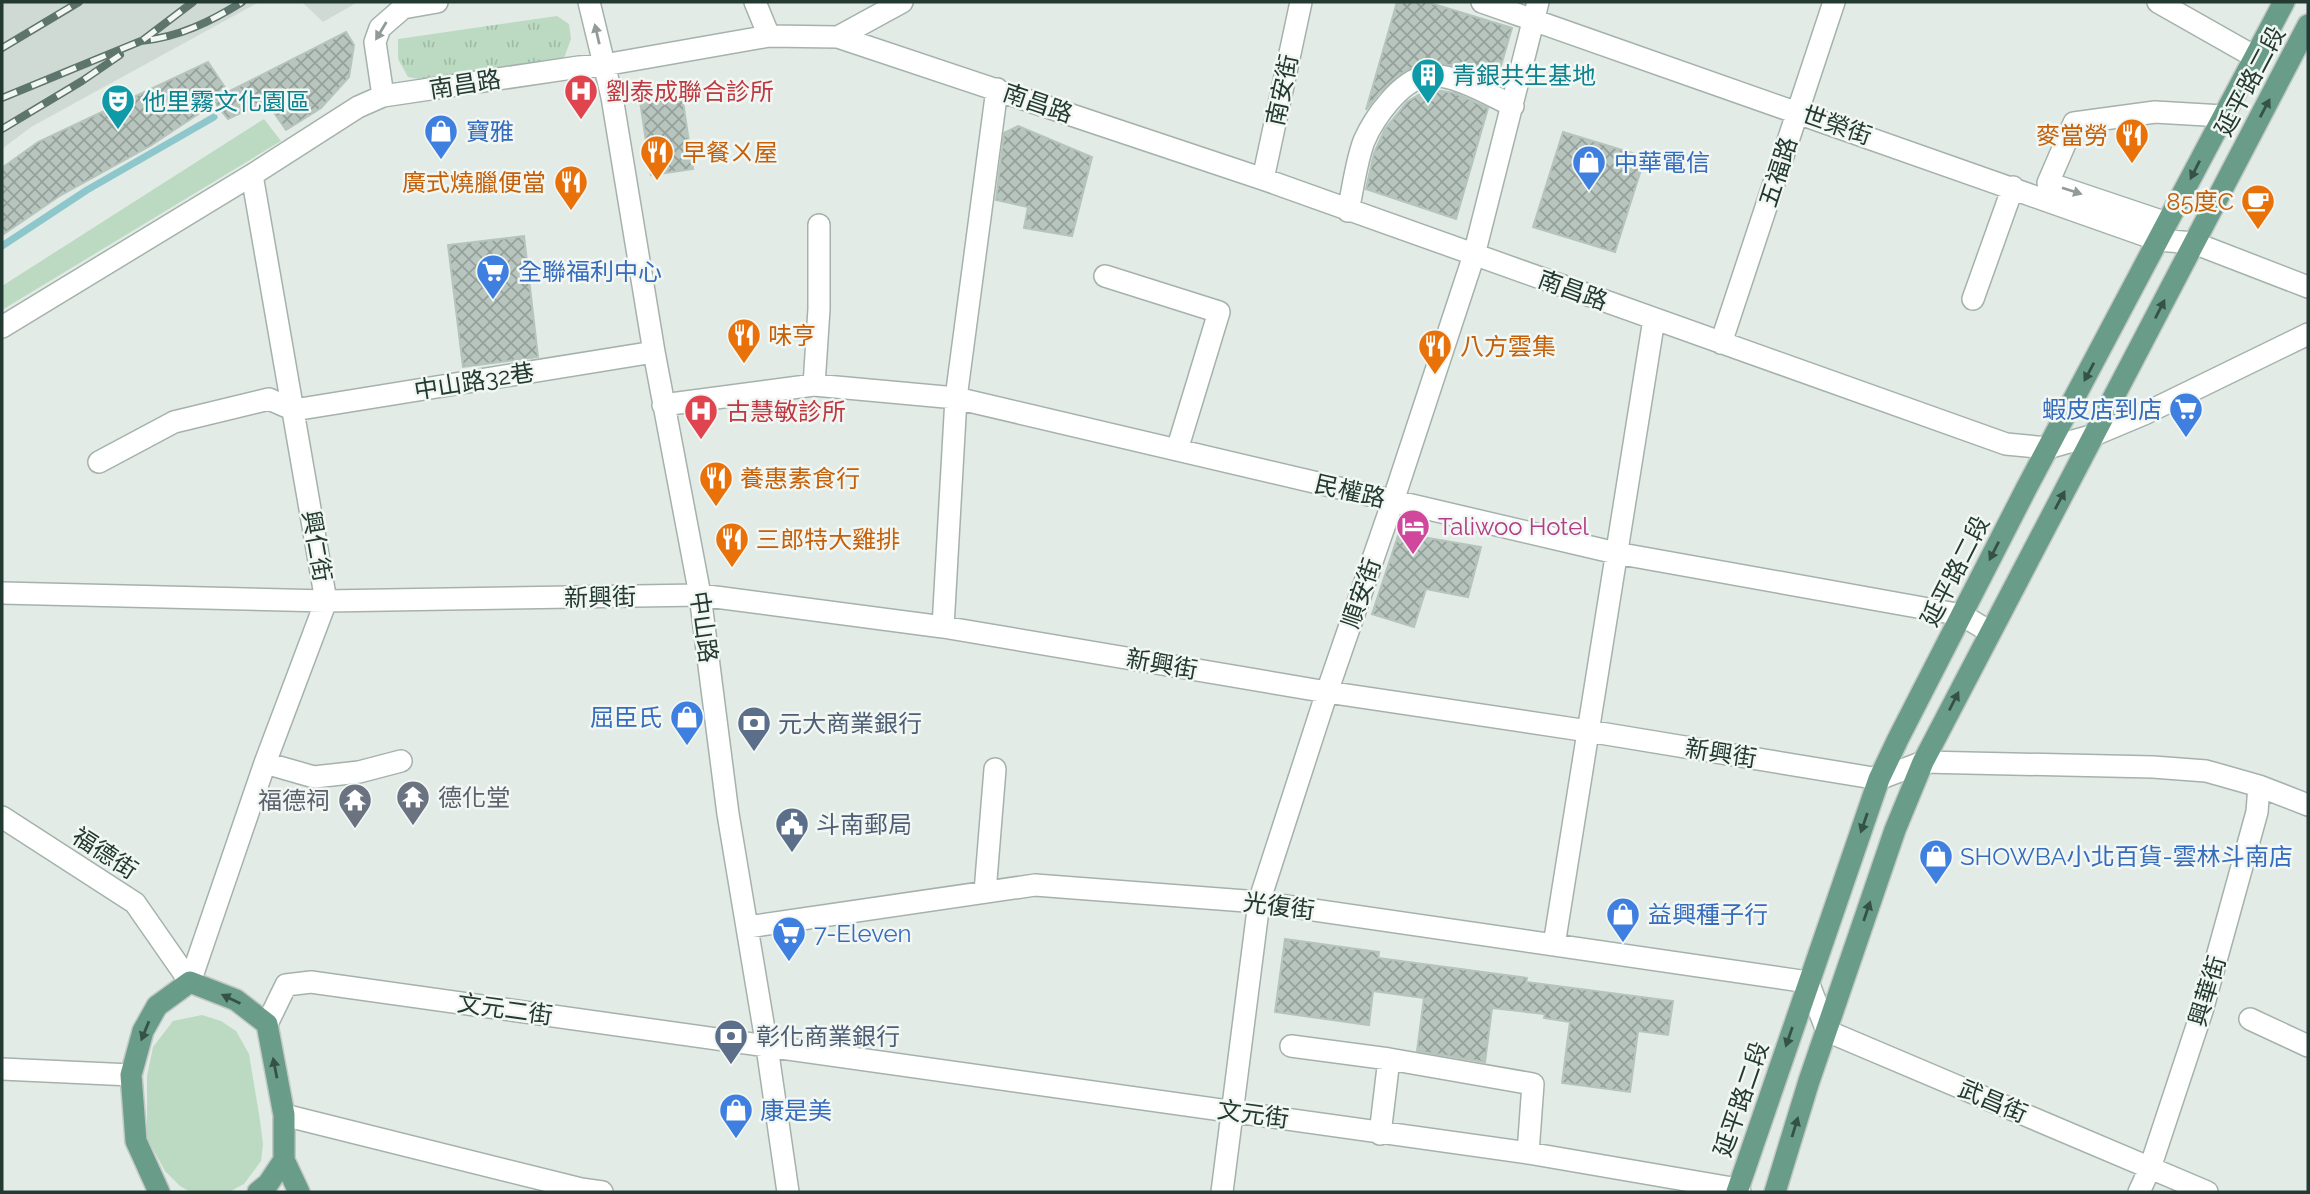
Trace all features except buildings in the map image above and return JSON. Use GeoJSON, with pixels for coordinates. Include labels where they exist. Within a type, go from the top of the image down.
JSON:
{"type":"FeatureCollection","features":[{"type":"Feature","properties":{"kind":"main road","name":"延平路二段"},"geometry":{"type":"LineString","coordinates":[[1738,1191],[1879,779],[2048,447],[2284,2]]}},
{"type":"Feature","properties":{"kind":"main road","name":"延平路二段"},"geometry":{"type":"LineString","coordinates":[[1775,1192],[1895,830],[1923,762],[2308,25]]}},
{"type":"Feature","properties":{"kind":"main road"},"geometry":{"type":"LineString","coordinates":[[159,1192],[136,1141],[131,1075],[144,1031],[157,1006],[190,982],[236,1000],[267,1024],[284,1115],[284,1160],[299,1192]]}},
{"type":"Feature","properties":{"kind":"main road"},"geometry":{"type":"LineString","coordinates":[[258,1192],[268,1184],[284,1160]]}},
{"type":"Feature","properties":{"kind":"street"},"geometry":{"type":"LineString","coordinates":[[383,96],[375,41],[380,28],[403,8],[437,2]]}},
{"type":"Feature","properties":{"kind":"street","name":"中山路"},"geometry":{"type":"LineString","coordinates":[[589,2],[612,97],[663,405],[700,595],[728,814],[788,1192]]}},
{"type":"Feature","properties":{"kind":"street"},"geometry":{"type":"LineString","coordinates":[[755,2],[769,36]]}},
{"type":"Feature","properties":{"kind":"street"},"geometry":{"type":"LineString","coordinates":[[838,37],[901,2]]}},
{"type":"Feature","properties":{"kind":"street","name":"南安街"},"geometry":{"type":"LineString","coordinates":[[1263,179],[1301,2]]}},
{"type":"Feature","properties":{"kind":"street","name":"世榮街"},"geometry":{"type":"LineString","coordinates":[[1482,2],[1535,11],[1797,111],[2012,187],[2163,231],[2308,287]]}},
{"type":"Feature","properties":{"kind":"street","name":"五福路"},"geometry":{"type":"LineString","coordinates":[[1721,343],[1834,2]]}},
{"type":"Feature","properties":{"kind":"street"},"geometry":{"type":"LineString","coordinates":[[2158,2],[2255,57]]}},
{"type":"Feature","properties":{"kind":"street","name":"順安街"},"geometry":{"type":"LineString","coordinates":[[1222,1192],[1259,902],[1326,692],[1393,501],[1474,255],[1535,11]]}},
{"type":"Feature","properties":{"kind":"street","name":"南昌路"},"geometry":{"type":"LineString","coordinates":[[2,327],[252,175],[358,107],[383,96],[604,65],[769,36],[838,37],[997,89],[1263,179],[2006,444],[2048,447],[2094,435],[2144,414],[2308,334]]}},
{"type":"Feature","properties":{"kind":"street"},"geometry":{"type":"LineString","coordinates":[[1348,211],[1364,142],[1386,105],[1407,83],[1428,76],[1458,80],[1513,106]]}},
{"type":"Feature","properties":{"kind":"street"},"geometry":{"type":"LineString","coordinates":[[943,627],[956,398],[997,89]]}},
{"type":"Feature","properties":{"kind":"street"},"geometry":{"type":"LineString","coordinates":[[2163,231],[2048,183],[2074,123],[2155,112],[2223,116]]}},
{"type":"Feature","properties":{"kind":"street","name":"興仁街"},"geometry":{"type":"LineString","coordinates":[[190,982],[265,763],[326,601],[252,175]]}},
{"type":"Feature","properties":{"kind":"street"},"geometry":{"type":"LineString","coordinates":[[1973,299],[2012,187]]}},
{"type":"Feature","properties":{"kind":"street"},"geometry":{"type":"LineString","coordinates":[[814,384],[819,309],[819,225]]}},
{"type":"Feature","properties":{"kind":"street"},"geometry":{"type":"LineString","coordinates":[[1105,276],[1219,312],[1177,450]]}},
{"type":"Feature","properties":{"kind":"street"},"geometry":{"type":"LineString","coordinates":[[1554,946],[1654,319]]}},
{"type":"Feature","properties":{"kind":"street","name":"中山路32巷"},"geometry":{"type":"LineString","coordinates":[[294,410],[654,352]]}},
{"type":"Feature","properties":{"kind":"street","name":"民權路"},"geometry":{"type":"LineString","coordinates":[[663,405],[814,384],[956,398],[1616,553],[1962,615],[1990,632]]}},
{"type":"Feature","properties":{"kind":"street"},"geometry":{"type":"LineString","coordinates":[[99,462],[174,422],[269,399],[294,410]]}},
{"type":"Feature","properties":{"kind":"street","name":"新興街"},"geometry":{"type":"LineString","coordinates":[[2,593],[326,601],[700,595],[943,627],[1326,692],[1588,731],[1879,779]]}},
{"type":"Feature","properties":{"kind":"street"},"geometry":{"type":"LineString","coordinates":[[265,763],[314,776],[359,772],[401,761]]}},
{"type":"Feature","properties":{"kind":"street"},"geometry":{"type":"LineString","coordinates":[[1879,779],[1923,762],[2153,767],[2206,771],[2259,786],[2308,805]]}},
{"type":"Feature","properties":{"kind":"street"},"geometry":{"type":"LineString","coordinates":[[985,892],[995,769]]}},
{"type":"Feature","properties":{"kind":"street","name":"興華街"},"geometry":{"type":"LineString","coordinates":[[2138,1192],[2150,1168],[2202,1011],[2257,812],[2259,786]]}},
{"type":"Feature","properties":{"kind":"street","name":"福德街"},"geometry":{"type":"LineString","coordinates":[[2,817],[135,903],[190,982]]}},
{"type":"Feature","properties":{"kind":"street","name":"光復街"},"geometry":{"type":"LineString","coordinates":[[748,927],[1035,885],[1259,902],[1808,982]]}},
{"type":"Feature","properties":{"kind":"street","name":"文元二街"},"geometry":{"type":"LineString","coordinates":[[267,1024],[286,985],[311,982],[767,1047]]}},
{"type":"Feature","properties":{"kind":"street"},"geometry":{"type":"LineString","coordinates":[[1808,982],[1827,1031]]}},
{"type":"Feature","properties":{"kind":"street"},"geometry":{"type":"LineString","coordinates":[[2250,1020],[2306,1040]]}},
{"type":"Feature","properties":{"kind":"street","name":"武昌街"},"geometry":{"type":"LineString","coordinates":[[1827,1031],[2207,1192]]}},
{"type":"Feature","properties":{"kind":"street"},"geometry":{"type":"LineString","coordinates":[[1291,1046],[1389,1059],[1533,1084],[1528,1153]]}},
{"type":"Feature","properties":{"kind":"street","name":"文元街"},"geometry":{"type":"LineString","coordinates":[[767,1047],[1528,1153],[1738,1191]]}},
{"type":"Feature","properties":{"kind":"street"},"geometry":{"type":"LineString","coordinates":[[1380,1134],[1389,1059]]}},
{"type":"Feature","properties":{"kind":"street"},"geometry":{"type":"LineString","coordinates":[[2,1069],[131,1075]]}},
{"type":"Feature","properties":{"kind":"street"},"geometry":{"type":"LineString","coordinates":[[284,1115],[580,1189],[602,1192]]}},
{"type":"Feature","properties":{"kind":"shaded area"},"geometry":{"type":"Polygon","coordinates":[[[2,2],[259,2],[31,127],[2,149],[2,2]]]}},
{"type":"Feature","properties":{"kind":"shaded area"},"geometry":{"type":"Polygon","coordinates":[[[302,2],[358,2],[323,22],[302,2]]]}},
{"type":"Feature","properties":{"kind":"green space"},"geometry":{"type":"Polygon","coordinates":[[[557,16],[569,24],[571,39],[563,61],[419,79],[408,77],[398,59],[398,39],[557,16]]]}},
{"type":"Feature","properties":{"kind":"green space"},"geometry":{"type":"Polygon","coordinates":[[[264,119],[281,141],[2,310],[2,286],[264,119]]]}},
{"type":"Feature","properties":{"kind":"green space"},"geometry":{"type":"Polygon","coordinates":[[[202,1015],[221,1021],[236,1031],[249,1054],[260,1120],[263,1144],[261,1161],[244,1184],[229,1192],[190,1192],[180,1186],[165,1171],[147,1138],[147,1076],[153,1047],[173,1021],[202,1015]]]}},
{"type":"Feature","properties":{"kind":"waterway"},"geometry":{"type":"LineString","coordinates":[[2,246],[87,190],[214,117]]}},
{"type":"Feature","properties":{"kind":"railway"},"geometry":{"type":"LineString","coordinates":[[2,48],[79,2]]}},
{"type":"Feature","properties":{"kind":"railway"},"geometry":{"type":"LineString","coordinates":[[143,40],[193,2]]}},
{"type":"Feature","properties":{"kind":"railway"},"geometry":{"type":"LineString","coordinates":[[2,98],[141,41],[194,28],[242,2]]}},
{"type":"Feature","properties":{"kind":"railway"},"geometry":{"type":"LineString","coordinates":[[2,129],[120,55]]}},
{"type":"Feature","properties":{"kind":"place","name":"青銀共生基地"},"geometry":{"type":"Point","coordinates":[1428,105]}},
{"type":"Feature","properties":{"kind":"place","name":"劉泰成聯合診所"},"geometry":{"type":"Point","coordinates":[581,121]}},
{"type":"Feature","properties":{"kind":"place","name":"他里霧文化園區"},"geometry":{"type":"Point","coordinates":[118,131]}},
{"type":"Feature","properties":{"kind":"place","name":"寶雅"},"geometry":{"type":"Point","coordinates":[441,161]}},
{"type":"Feature","properties":{"kind":"place","name":"麥當勞"},"geometry":{"type":"Point","coordinates":[2132,165]}},
{"type":"Feature","properties":{"kind":"place","name":"早餐ㄨ屋"},"geometry":{"type":"Point","coordinates":[657,182]}},
{"type":"Feature","properties":{"kind":"place","name":"中華電信"},"geometry":{"type":"Point","coordinates":[1589,192]}},
{"type":"Feature","properties":{"kind":"place","name":"廣式燒臘便當"},"geometry":{"type":"Point","coordinates":[571,212]}},
{"type":"Feature","properties":{"kind":"place","name":"85度C"},"geometry":{"type":"Point","coordinates":[2258,231]}},
{"type":"Feature","properties":{"kind":"place","name":"全聯福利中心"},"geometry":{"type":"Point","coordinates":[493,301]}},
{"type":"Feature","properties":{"kind":"place","name":"味亨"},"geometry":{"type":"Point","coordinates":[744,365]}},
{"type":"Feature","properties":{"kind":"place","name":"八方雲集"},"geometry":{"type":"Point","coordinates":[1435,376]}},
{"type":"Feature","properties":{"kind":"place","name":"蝦皮店到店"},"geometry":{"type":"Point","coordinates":[2186,439]}},
{"type":"Feature","properties":{"kind":"place","name":"古慧敏診所"},"geometry":{"type":"Point","coordinates":[701,441]}},
{"type":"Feature","properties":{"kind":"place","name":"養惠素食行"},"geometry":{"type":"Point","coordinates":[716,508]}},
{"type":"Feature","properties":{"kind":"place","name":"Taliwoo Hotel"},"geometry":{"type":"Point","coordinates":[1413,556]}},
{"type":"Feature","properties":{"kind":"place","name":"三郎特大雞排"},"geometry":{"type":"Point","coordinates":[732,569]}},
{"type":"Feature","properties":{"kind":"place","name":"屈臣氏"},"geometry":{"type":"Point","coordinates":[687,747]}},
{"type":"Feature","properties":{"kind":"place","name":"元大商業銀行"},"geometry":{"type":"Point","coordinates":[754,753]}},
{"type":"Feature","properties":{"kind":"place","name":"德化堂"},"geometry":{"type":"Point","coordinates":[413,827]}},
{"type":"Feature","properties":{"kind":"place","name":"福德祠"},"geometry":{"type":"Point","coordinates":[355,830]}},
{"type":"Feature","properties":{"kind":"place","name":"斗南郵局"},"geometry":{"type":"Point","coordinates":[792,854]}},
{"type":"Feature","properties":{"kind":"place","name":"SHOWBA小北百貨-雲林斗南店"},"geometry":{"type":"Point","coordinates":[1936,886]}},
{"type":"Feature","properties":{"kind":"place","name":"益興種子行"},"geometry":{"type":"Point","coordinates":[1623,944]}},
{"type":"Feature","properties":{"kind":"place","name":"7-Eleven"},"geometry":{"type":"Point","coordinates":[789,963]}},
{"type":"Feature","properties":{"kind":"place","name":"彰化商業銀行"},"geometry":{"type":"Point","coordinates":[731,1066]}},
{"type":"Feature","properties":{"kind":"place","name":"康是美"},"geometry":{"type":"Point","coordinates":[736,1140]}}]}
